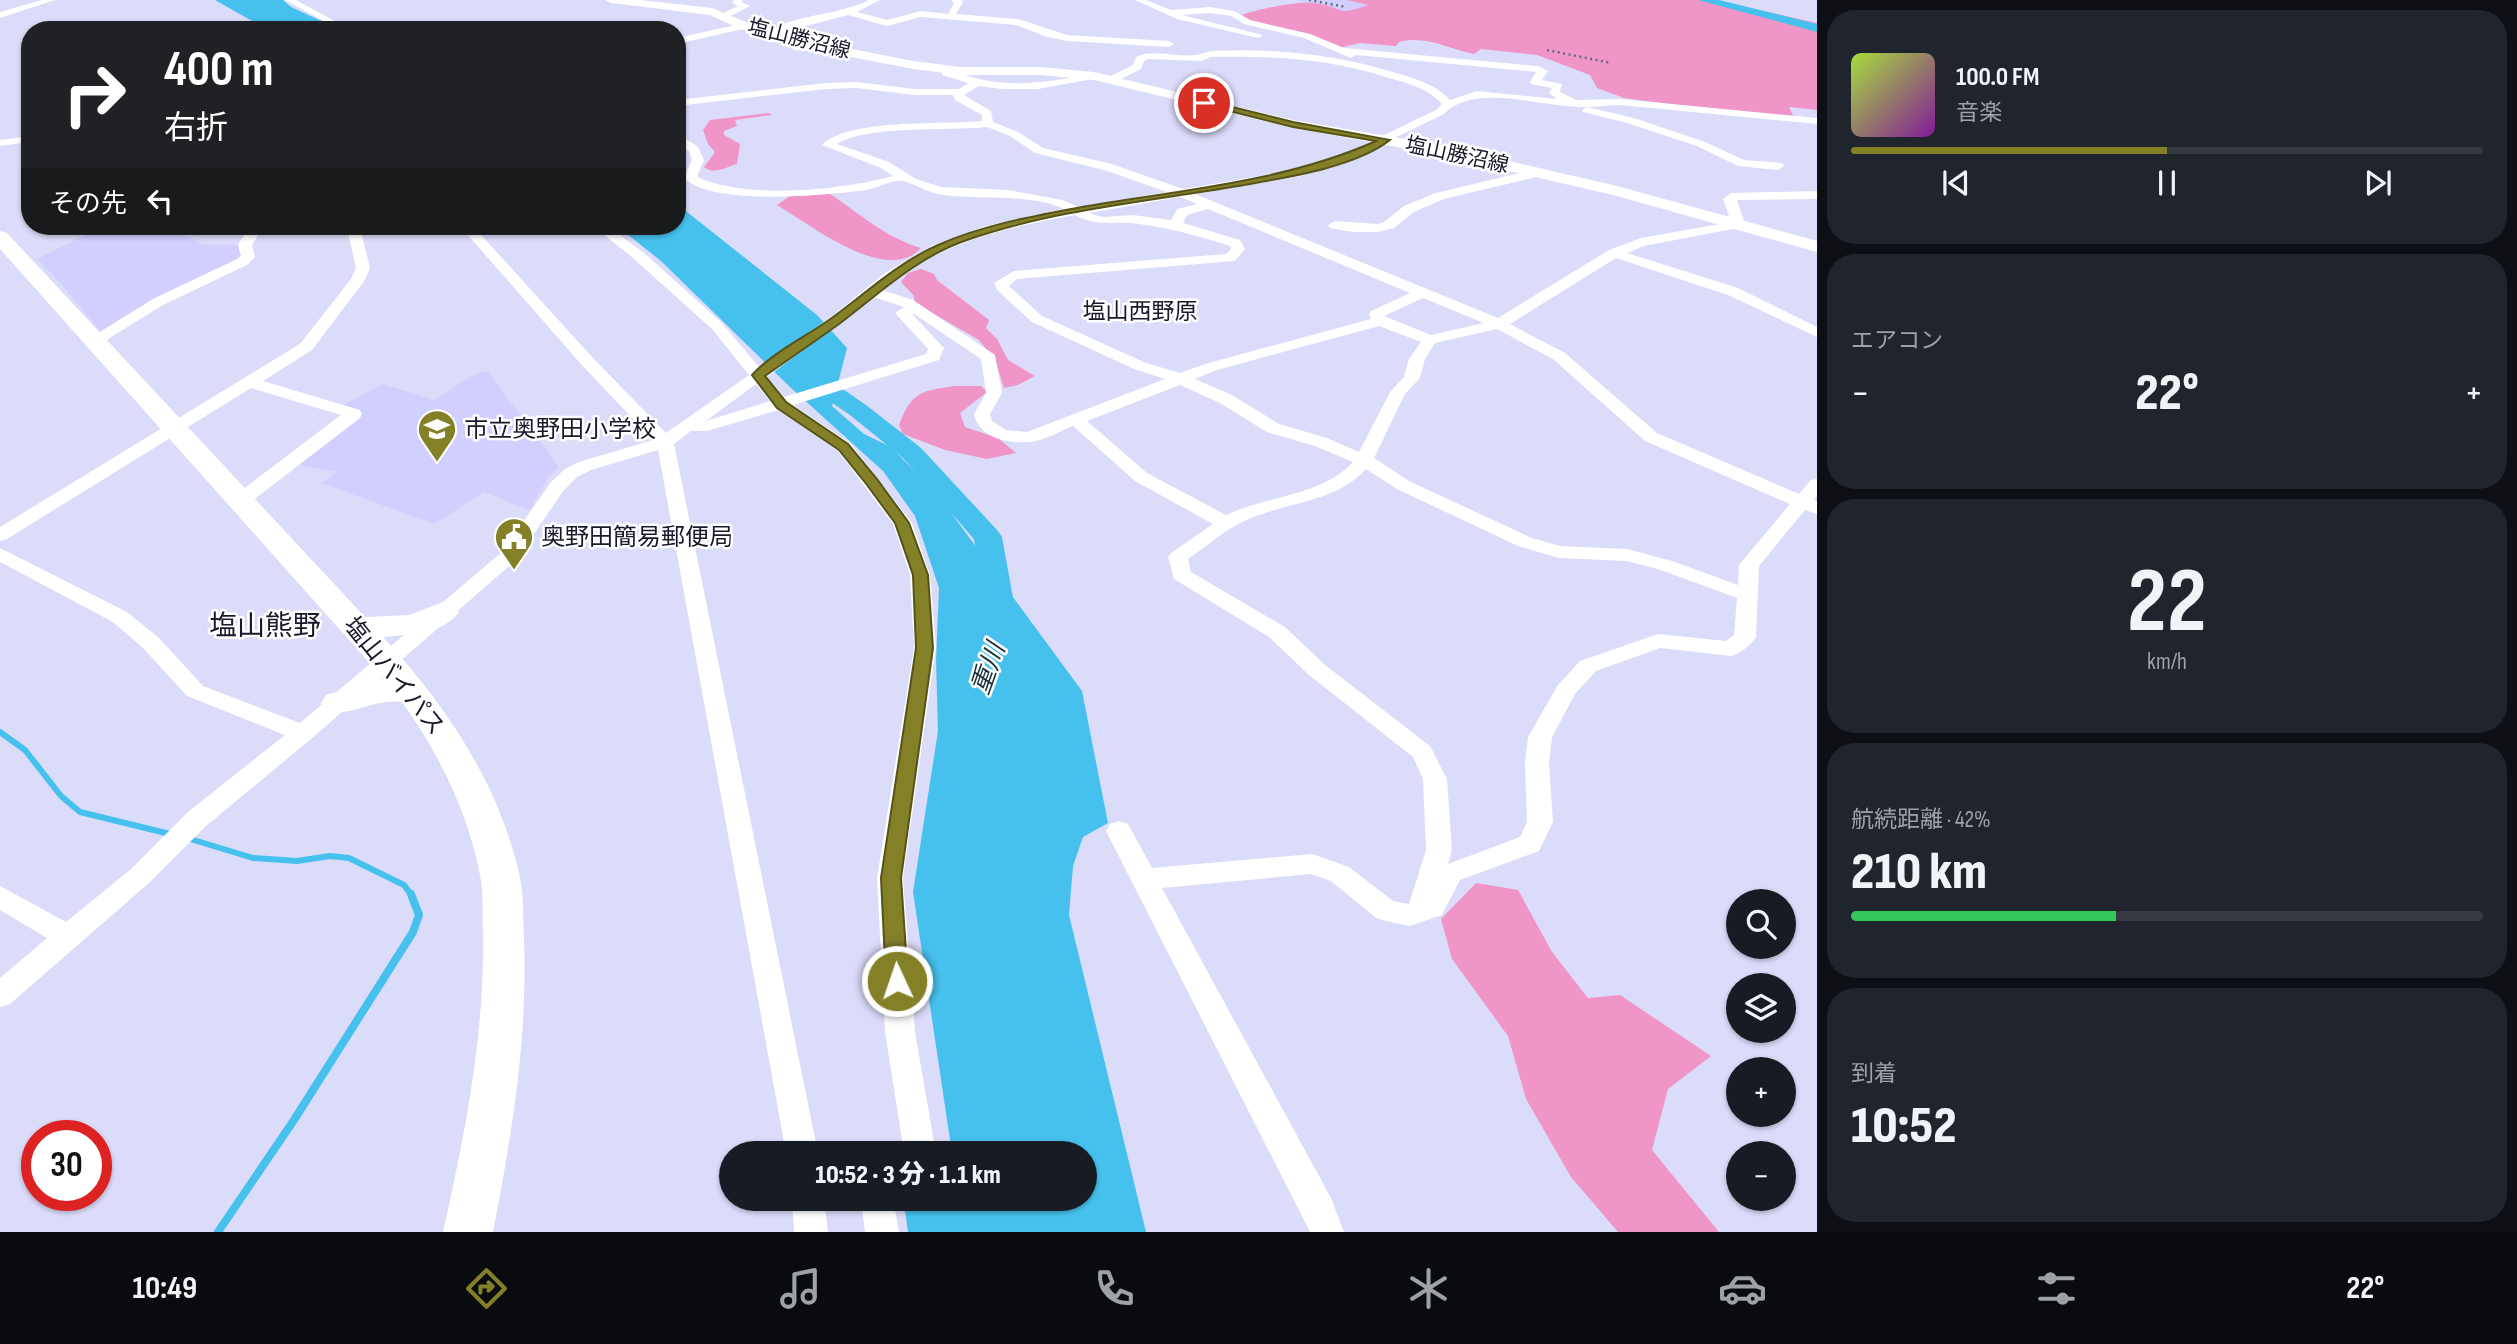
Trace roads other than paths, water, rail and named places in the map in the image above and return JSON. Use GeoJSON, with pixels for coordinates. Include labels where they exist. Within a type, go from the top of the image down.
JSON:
{"type":"FeatureCollection","features":[{"type":"Feature","properties":{"kind":"highway","name":"塩山バイパス"},"geometry":{"type":"LineString","coordinates":[[1,240],[387,661],[437,724],[465,774],[484,819],[500,877],[506,988],[502,1057],[491,1126],[468,1232]]}},
{"type":"Feature","properties":{"kind":"highway"},"geometry":{"type":"LineString","coordinates":[[356,628],[414,625],[443,612]]}},
{"type":"Feature","properties":{"kind":"highway"},"geometry":{"type":"LineString","coordinates":[[338,703],[369,691],[391,688],[415,694]]}},
{"type":"Feature","properties":{"kind":"main road","name":"塩山勝沼線"},"geometry":{"type":"LineString","coordinates":[[611,0],[712,12],[744,26],[841,51],[947,70],[1040,71],[1094,76],[1293,124],[1386,140],[1537,173],[1738,223],[1817,247]]}},
{"type":"Feature","properties":{"kind":"street"},"geometry":{"type":"LineString","coordinates":[[0,15],[51,0]]}},
{"type":"Feature","properties":{"kind":"street"},"geometry":{"type":"LineString","coordinates":[[289,0],[330,21]]}},
{"type":"Feature","properties":{"kind":"street"},"geometry":{"type":"LineString","coordinates":[[724,16],[746,6],[736,4],[739,0]]}},
{"type":"Feature","properties":{"kind":"street"},"geometry":{"type":"LineString","coordinates":[[772,32],[796,23],[849,12],[876,0]]}},
{"type":"Feature","properties":{"kind":"street"},"geometry":{"type":"LineString","coordinates":[[950,18],[959,2],[955,0]]}},
{"type":"Feature","properties":{"kind":"street"},"geometry":{"type":"LineString","coordinates":[[1139,0],[1169,13],[1305,55],[1361,66],[1411,82],[1441,95],[1448,104]]}},
{"type":"Feature","properties":{"kind":"street"},"geometry":{"type":"LineString","coordinates":[[1169,13],[1210,10],[1234,14],[1247,22],[1307,36],[1340,51],[1409,69],[1415,78],[1411,82]]}},
{"type":"Feature","properties":{"kind":"street"},"geometry":{"type":"LineString","coordinates":[[849,12],[887,23],[917,14],[1018,22],[1067,38],[1181,45]]}},
{"type":"Feature","properties":{"kind":"street"},"geometry":{"type":"LineString","coordinates":[[686,39],[744,26]]}},
{"type":"Feature","properties":{"kind":"street"},"geometry":{"type":"LineString","coordinates":[[1201,46],[1278,45]]}},
{"type":"Feature","properties":{"kind":"street"},"geometry":{"type":"LineString","coordinates":[[1111,80],[1138,66],[1139,59],[1147,56],[1202,58],[1209,54],[1278,45]]}},
{"type":"Feature","properties":{"kind":"street"},"geometry":{"type":"LineString","coordinates":[[1340,51],[1538,69],[1543,71],[1535,82],[1558,86],[1554,93],[1594,113],[1630,120],[1702,144],[1742,163],[1778,166]]}},
{"type":"Feature","properties":{"kind":"street","name":"塩山勝沼線"},"geometry":{"type":"LineString","coordinates":[[947,70],[946,73],[976,83],[1016,88],[1094,76]]}},
{"type":"Feature","properties":{"kind":"street"},"geometry":{"type":"LineString","coordinates":[[686,102],[827,86],[960,92],[976,83]]}},
{"type":"Feature","properties":{"kind":"street"},"geometry":{"type":"LineString","coordinates":[[960,92],[959,98],[964,102],[987,113],[988,124]]}},
{"type":"Feature","properties":{"kind":"street"},"geometry":{"type":"LineString","coordinates":[[0,995],[140,876],[189,826],[303,733],[509,556],[557,486],[570,473],[665,442],[916,261],[964,238],[1036,218],[1297,173],[1348,157],[1440,112],[1448,104],[1476,94],[1577,104],[1620,102],[1817,121]]}},
{"type":"Feature","properties":{"kind":"street"},"geometry":{"type":"LineString","coordinates":[[1144,879],[1312,864],[1340,874],[1386,910],[1410,915],[1432,907],[1451,873],[1530,844],[1540,822],[1537,764],[1540,737],[1566,690],[1588,666],[1657,641],[1731,649],[1745,637],[1749,565],[1812,498],[1651,437],[1559,356],[1499,324],[1132,174],[1039,151],[1014,134],[988,124],[881,131],[829,142],[831,147],[885,165],[903,177],[939,191],[1009,194],[1063,204],[1102,221],[1133,219],[1175,225],[1235,243],[1238,249],[1230,258],[1014,275],[1001,283],[1002,287],[1037,319],[1140,366],[1179,378],[1226,400],[1273,428],[1321,442],[1364,460],[1403,485],[1525,542],[1559,552],[1627,555],[1665,565],[1747,595]]}},
{"type":"Feature","properties":{"kind":"street"},"geometry":{"type":"LineString","coordinates":[[0,143],[21,140]]}},
{"type":"Feature","properties":{"kind":"street"},"geometry":{"type":"LineString","coordinates":[[686,143],[694,149],[698,160],[690,178],[699,184],[719,190],[760,193],[868,186],[903,177]]}},
{"type":"Feature","properties":{"kind":"street"},"geometry":{"type":"LineString","coordinates":[[1335,225],[1353,229],[1378,228],[1389,225],[1409,209],[1440,196],[1537,173]]}},
{"type":"Feature","properties":{"kind":"street"},"geometry":{"type":"LineString","coordinates":[[871,291],[897,298],[982,351],[989,358],[994,393],[982,414],[984,423],[991,430],[1014,437],[1029,437],[1179,378],[1380,321],[1430,340],[1499,324],[1614,253],[1641,242],[1715,230],[1738,223],[1729,199],[1735,196],[1817,195]]}},
{"type":"Feature","properties":{"kind":"street"},"geometry":{"type":"LineString","coordinates":[[1175,225],[1182,212],[1210,204]]}},
{"type":"Feature","properties":{"kind":"street"},"geometry":{"type":"LineString","coordinates":[[94,341],[158,302],[242,262],[248,257],[245,245],[251,235]]}},
{"type":"Feature","properties":{"kind":"street"},"geometry":{"type":"LineString","coordinates":[[0,535],[306,346],[358,280],[363,268],[360,235]]}},
{"type":"Feature","properties":{"kind":"street"},"geometry":{"type":"LineString","coordinates":[[474,235],[586,360],[665,442],[800,1141]]}},
{"type":"Feature","properties":{"kind":"street"},"geometry":{"type":"LineString","coordinates":[[611,235],[638,255],[717,326],[784,404],[844,447],[902,523],[920,575],[925,648],[891,878],[900,1032],[918,1141]]}},
{"type":"Feature","properties":{"kind":"street"},"geometry":{"type":"LineString","coordinates":[[1614,253],[1745,296],[1772,308],[1798,326],[1817,332]]}},
{"type":"Feature","properties":{"kind":"street"},"geometry":{"type":"LineString","coordinates":[[1380,321],[1376,314],[1421,293]]}},
{"type":"Feature","properties":{"kind":"street"},"geometry":{"type":"LineString","coordinates":[[687,426],[708,426],[933,357],[936,348],[902,313],[915,308]]}},
{"type":"Feature","properties":{"kind":"street"},"geometry":{"type":"LineString","coordinates":[[1420,912],[1439,850],[1435,779],[1422,752],[1317,670],[1277,632],[1181,575],[1178,557],[1226,523],[1273,502],[1302,498],[1348,478],[1364,460],[1398,392],[1412,378],[1417,359],[1430,340]]}},
{"type":"Feature","properties":{"kind":"street"},"geometry":{"type":"LineString","coordinates":[[241,500],[354,414],[250,382]]}},
{"type":"Feature","properties":{"kind":"street"},"geometry":{"type":"LineString","coordinates":[[1076,420],[1141,477],[1226,523]]}},
{"type":"Feature","properties":{"kind":"street"},"geometry":{"type":"LineString","coordinates":[[0,554],[120,617],[151,643],[195,691],[303,733]]}},
{"type":"Feature","properties":{"kind":"street"},"geometry":{"type":"LineString","coordinates":[[1119,831],[1319,1210],[1327,1232]]}},
{"type":"Feature","properties":{"kind":"street"},"geometry":{"type":"LineString","coordinates":[[0,897],[68,937]]}},
{"type":"Feature","properties":{"kind":"street"},"geometry":{"type":"LineString","coordinates":[[809,1211],[811,1232]]}},
{"type":"Feature","properties":{"kind":"street"},"geometry":{"type":"LineString","coordinates":[[879,1211],[882,1232]]}},
{"type":"Feature","properties":{"kind":"water"},"geometry":{"type":"Polygon","coordinates":[[[215,0],[283,0],[291,7],[321,21],[252,21],[215,0]]]}},
{"type":"Feature","properties":{"kind":"water"},"geometry":{"type":"Polygon","coordinates":[[[686,211],[817,315],[847,348],[832,406],[864,434],[891,447],[938,495],[1082,691],[1108,823],[1083,837],[1073,866],[1069,915],[1146,1232],[908,1232],[905,1211],[1097,1211],[1097,1141],[950,1141],[913,892],[938,731],[936,661],[939,588],[915,516],[883,471],[790,387],[661,261],[628,235],[686,235],[686,211]]]}},
{"type":"Feature","properties":{"kind":"waterway"},"geometry":{"type":"LineString","coordinates":[[1704,0],[1817,28]]}},
{"type":"Feature","properties":{"kind":"waterway","name":"重川"},"geometry":{"type":"LineString","coordinates":[[801,371],[858,410],[912,453],[988,537],[1000,609]]}},
{"type":"Feature","properties":{"kind":"waterway"},"geometry":{"type":"LineString","coordinates":[[0,732],[25,750],[61,796],[80,812],[170,834]]}},
{"type":"Feature","properties":{"kind":"waterway"},"geometry":{"type":"LineString","coordinates":[[187,838],[253,858],[297,861],[330,856],[349,858],[404,885],[412,895]]}},
{"type":"Feature","properties":{"kind":"waterway"},"geometry":{"type":"LineString","coordinates":[[218,1232],[294,1120],[413,932],[419,915],[412,895]]}},
{"type":"Feature","properties":{"kind":"railway"},"geometry":{"type":"LineString","coordinates":[[1309,0],[1346,7]]}},
{"type":"Feature","properties":{"kind":"railway"},"geometry":{"type":"LineString","coordinates":[[1547,50],[1611,63]]}},
{"type":"Feature","properties":{"kind":"place","name":"市立奥野田小学校"},"geometry":{"type":"Point","coordinates":[437,463]}},
{"type":"Feature","properties":{"kind":"place","name":"奥野田簡易郵便局"},"geometry":{"type":"Point","coordinates":[514,571]}},
{"type":"Feature","properties":{"kind":"district","name":"塩山西野原"},"geometry":{"type":"Point","coordinates":[1140,312]}},
{"type":"Feature","properties":{"kind":"district","name":"塩山熊野"},"geometry":{"type":"Point","coordinates":[265,626]}}]}
